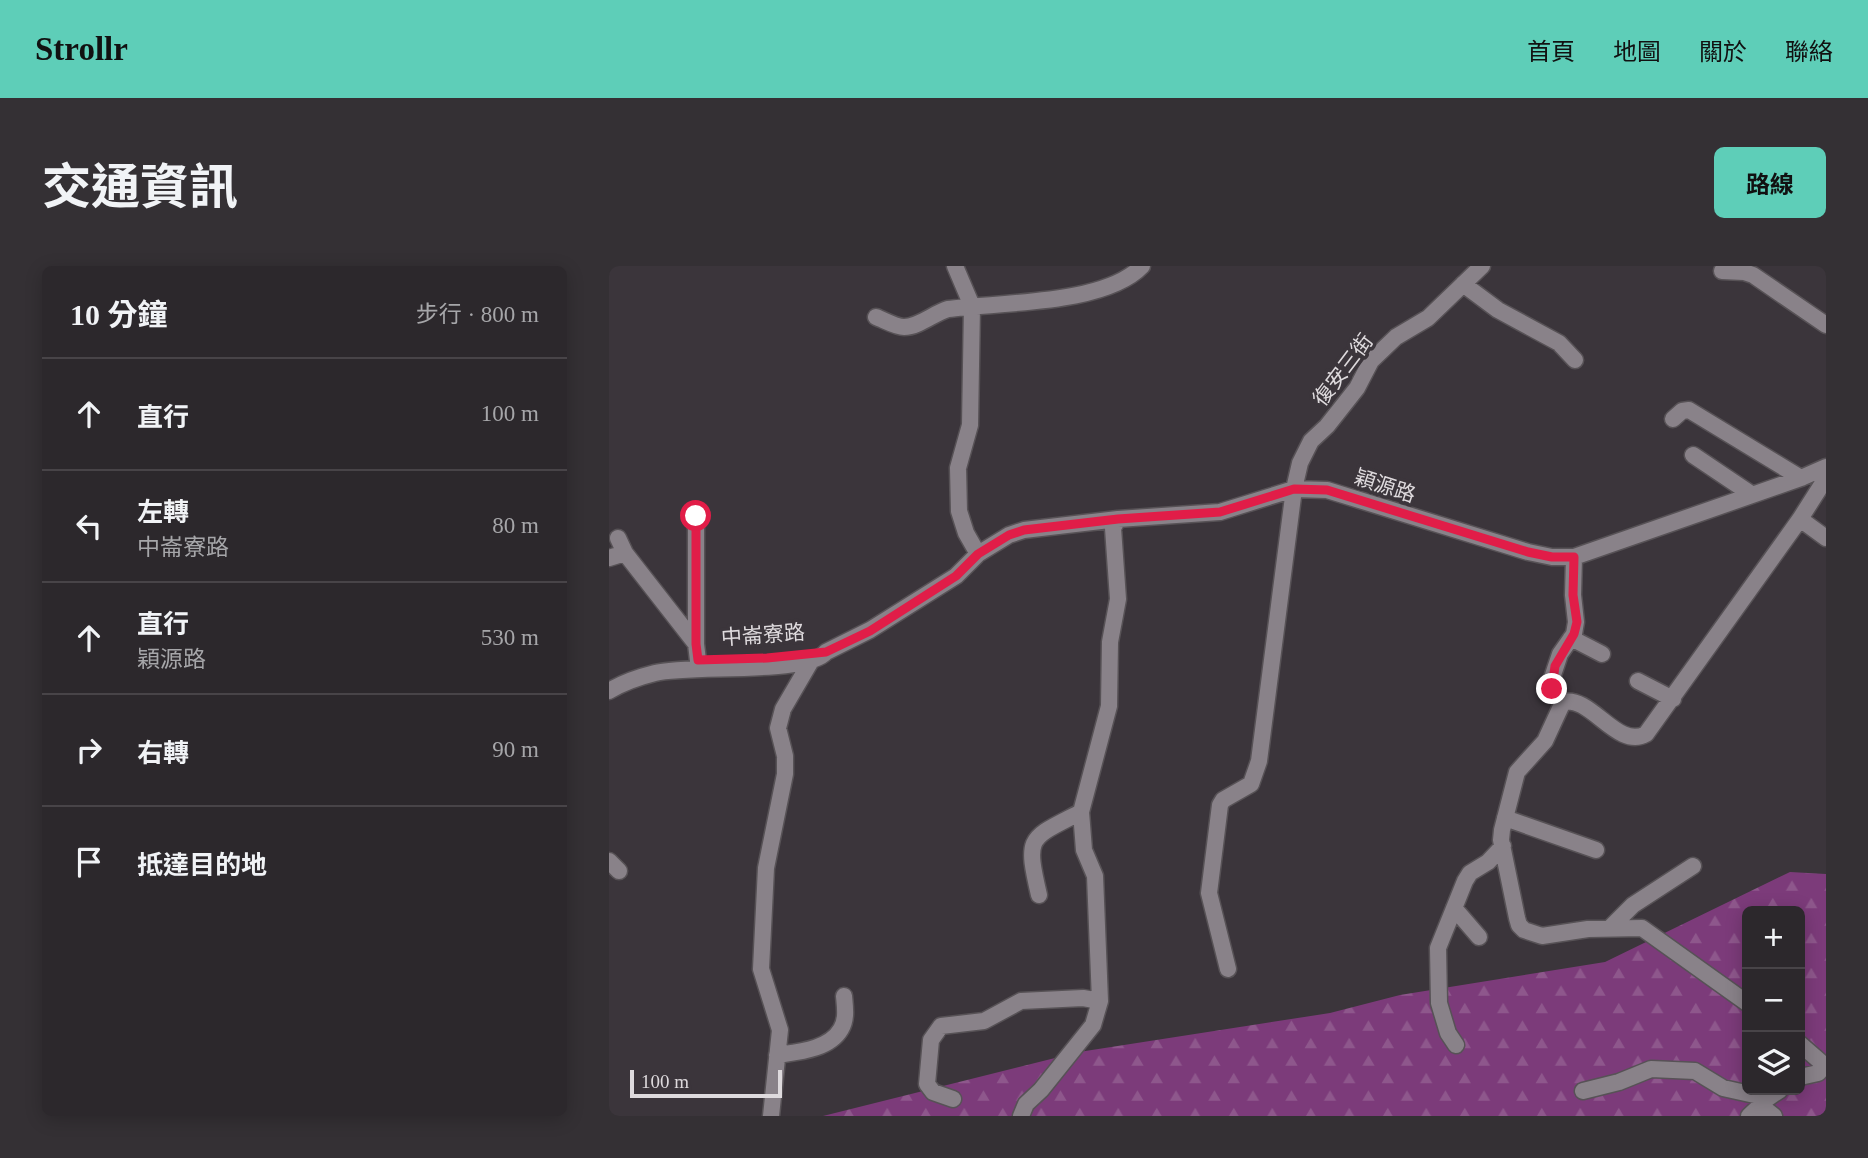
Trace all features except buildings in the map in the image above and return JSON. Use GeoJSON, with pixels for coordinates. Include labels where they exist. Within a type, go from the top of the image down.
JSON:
{"type":"FeatureCollection","features":[{"type":"Feature","properties":{"kind":"street"},"geometry":{"type":"LineString","coordinates":[[955,266],[972,306],[970,425],[958,468],[959,511],[966,533],[978,554]]}},
{"type":"Feature","properties":{"kind":"street"},"geometry":{"type":"LineString","coordinates":[[876,317],[902,327],[915,324],[936,312],[1079,295],[1109,286],[1142,266]]}},
{"type":"Feature","properties":{"kind":"street","name":"復安三街"},"geometry":{"type":"LineString","coordinates":[[1228,969],[1209,893],[1220,805],[1223,800],[1251,784],[1259,761],[1294,489],[1300,463],[1311,441],[1327,426],[1357,388],[1371,361],[1396,337],[1427,318],[1482,266]]}},
{"type":"Feature","properties":{"kind":"street"},"geometry":{"type":"LineString","coordinates":[[1722,271],[1753,275],[1826,325]]}},
{"type":"Feature","properties":{"kind":"street"},"geometry":{"type":"LineString","coordinates":[[1463,284],[1498,310],[1559,343],[1574,360]]}},
{"type":"Feature","properties":{"kind":"street"},"geometry":{"type":"LineString","coordinates":[[1672,419],[1682,411],[1689,410],[1801,478]]}},
{"type":"Feature","properties":{"kind":"street"},"geometry":{"type":"LineString","coordinates":[[1693,455],[1751,494]]}},
{"type":"Feature","properties":{"kind":"street","name":"穎源路"},"geometry":{"type":"LineString","coordinates":[[826,652],[870,631],[946,583],[978,554],[1009,535],[1024,530],[1118,519],[1220,512],[1294,489],[1327,490],[1528,552],[1552,557],[1574,557],[1826,467]]}},
{"type":"Feature","properties":{"kind":"street"},"geometry":{"type":"LineString","coordinates":[[1574,557],[1573,595],[1577,613],[1571,638],[1560,654],[1552,678],[1552,689],[1563,702],[1576,703],[1628,737],[1640,738],[1673,699],[1801,519],[1826,478]]}},
{"type":"Feature","properties":{"kind":"street"},"geometry":{"type":"LineString","coordinates":[[696,516],[698,658]]}},
{"type":"Feature","properties":{"kind":"street"},"geometry":{"type":"LineString","coordinates":[[1021,1116],[1026,1104],[1041,1090],[1093,1025],[1100,1002],[1095,876],[1084,850],[1081,811],[1109,706],[1110,642],[1118,599],[1113,528],[1118,519]]}},
{"type":"Feature","properties":{"kind":"street"},"geometry":{"type":"LineString","coordinates":[[1801,519],[1826,538]]}},
{"type":"Feature","properties":{"kind":"street"},"geometry":{"type":"LineString","coordinates":[[617,550],[698,658]]}},
{"type":"Feature","properties":{"kind":"street"},"geometry":{"type":"LineString","coordinates":[[1571,638],[1602,654]]}},
{"type":"Feature","properties":{"kind":"street","name":"中崙寮路"},"geometry":{"type":"LineString","coordinates":[[609,681],[654,664],[698,658],[767,658],[826,652]]}},
{"type":"Feature","properties":{"kind":"street","name":"中崙寮路"},"geometry":{"type":"LineString","coordinates":[[609,691],[698,658],[768,666],[811,661],[826,652]]}},
{"type":"Feature","properties":{"kind":"street"},"geometry":{"type":"LineString","coordinates":[[771,1116],[780,1030],[761,970],[766,869],[785,774],[785,756],[778,728],[783,709],[811,661]]}},
{"type":"Feature","properties":{"kind":"street"},"geometry":{"type":"LineString","coordinates":[[1638,681],[1673,699]]}},
{"type":"Feature","properties":{"kind":"street"},"geometry":{"type":"LineString","coordinates":[[1563,702],[1545,741],[1517,772],[1502,830],[1519,925],[1524,930],[1542,936],[1610,928],[1633,927],[1650,931],[1742,999]]}},
{"type":"Feature","properties":{"kind":"street"},"geometry":{"type":"LineString","coordinates":[[1039,895],[1031,859],[1034,840],[1039,833],[1081,811]]}},
{"type":"Feature","properties":{"kind":"street"},"geometry":{"type":"LineString","coordinates":[[1505,818],[1596,850]]}},
{"type":"Feature","properties":{"kind":"street"},"geometry":{"type":"LineString","coordinates":[[1456,1045],[1448,1033],[1439,1003],[1438,948],[1470,873],[1488,862],[1503,846]]}},
{"type":"Feature","properties":{"kind":"street"},"geometry":{"type":"LineString","coordinates":[[1610,928],[1633,905],[1693,866]]}},
{"type":"Feature","properties":{"kind":"street"},"geometry":{"type":"LineString","coordinates":[[1454,908],[1479,937]]}},
{"type":"Feature","properties":{"kind":"street"},"geometry":{"type":"LineString","coordinates":[[777,1055],[809,1051],[841,1030],[845,1016],[845,996]]}},
{"type":"Feature","properties":{"kind":"street"},"geometry":{"type":"LineString","coordinates":[[953,1099],[933,1092],[927,1084],[931,1040],[941,1026],[984,1021],[1021,1001],[1083,998],[1100,1002]]}},
{"type":"Feature","properties":{"kind":"street"},"geometry":{"type":"LineString","coordinates":[[1805,1048],[1822,1063],[1822,1069],[1818,1073],[1805,1076]]}},
{"type":"Feature","properties":{"kind":"street"},"geometry":{"type":"LineString","coordinates":[[1583,1091],[1619,1082],[1651,1069],[1695,1071],[1723,1088],[1764,1102],[1774,1116]]}},
{"type":"Feature","properties":{"kind":"green space"},"geometry":{"type":"Polygon","coordinates":[[[1790,872],[1826,874],[1826,1116],[823,1116],[1079,1052],[1330,1013],[1400,995],[1605,962],[1790,872]]]}},
{"type":"Feature","properties":{"kind":"route"},"geometry":{"type":"LineString","coordinates":[[696,516],[698,660],[767,658],[826,652],[870,631],[956,576],[978,554],[1009,535],[1024,530],[1118,519],[1220,512],[1294,489],[1327,490],[1528,552],[1552,557],[1574,557],[1573,595],[1577,622],[1574,634],[1555,666],[1552,689]]}}]}
